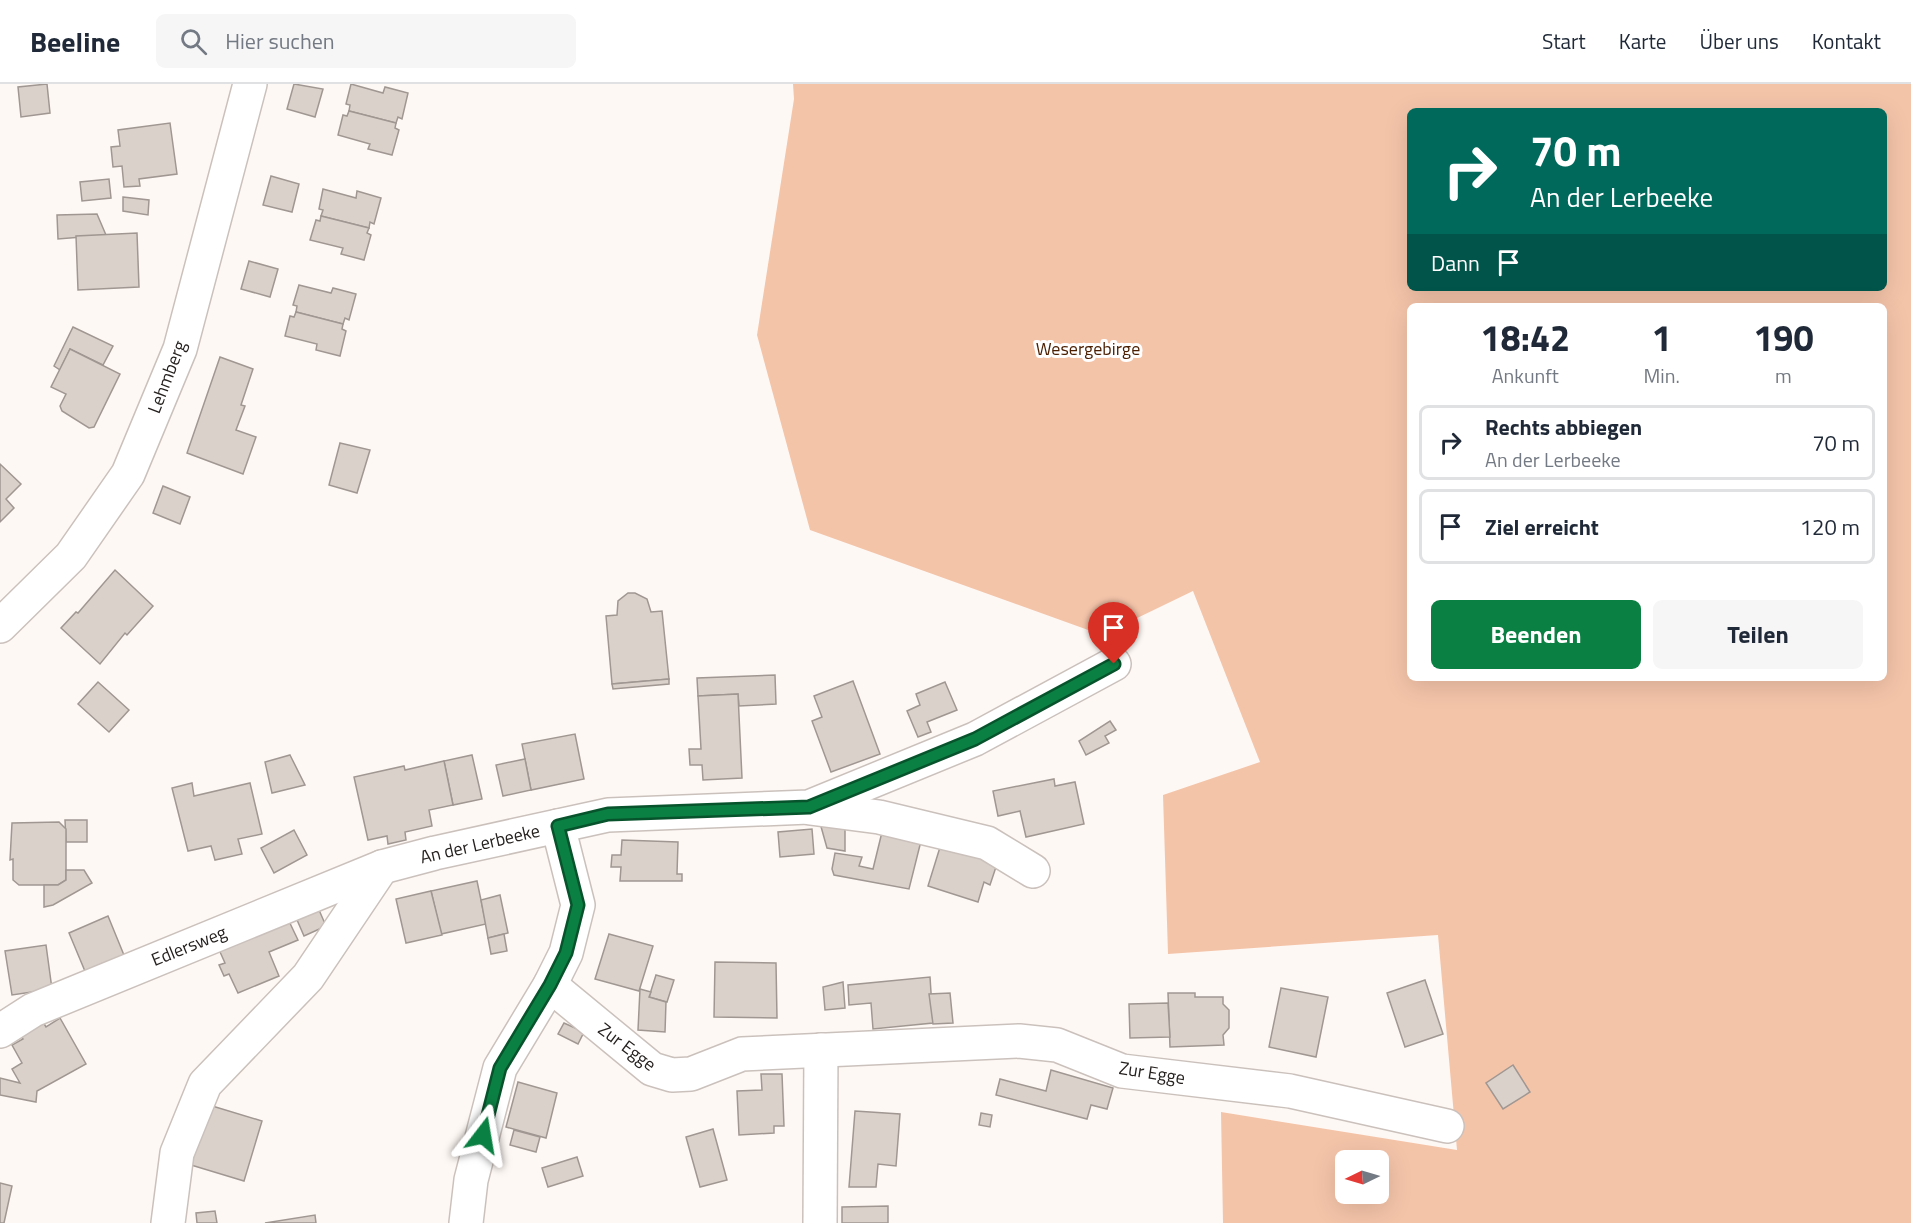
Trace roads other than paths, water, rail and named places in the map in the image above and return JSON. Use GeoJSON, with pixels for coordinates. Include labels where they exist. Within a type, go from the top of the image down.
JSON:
{"type":"FeatureCollection","features":[{"type":"Feature","properties":{"kind":"street","name":"Lehmberg"},"geometry":{"type":"LineString","coordinates":[[0,626],[71,556],[128,474],[180,350],[250,84]]}},
{"type":"Feature","properties":{"kind":"street","name":"An der Lerbeeke"},"geometry":{"type":"LineString","coordinates":[[382,867],[608,814],[809,807],[975,739],[1114,664]]}},
{"type":"Feature","properties":{"kind":"street"},"geometry":{"type":"LineString","coordinates":[[809,807],[879,817],[987,843],[1033,871]]}},
{"type":"Feature","properties":{"kind":"street"},"geometry":{"type":"LineString","coordinates":[[466,1223],[471,1180],[500,1068],[550,985],[566,953],[578,905],[558,826]]}},
{"type":"Feature","properties":{"kind":"street"},"geometry":{"type":"LineString","coordinates":[[168,1223],[177,1153],[206,1084],[308,977],[382,867]]}},
{"type":"Feature","properties":{"kind":"street","name":"Edlersweg"},"geometry":{"type":"LineString","coordinates":[[0,1031],[33,1010],[382,867]]}},
{"type":"Feature","properties":{"kind":"street","name":"Zur Egge"},"geometry":{"type":"LineString","coordinates":[[550,985],[652,1069],[672,1075],[691,1074],[742,1054],[1019,1041],[1057,1045],[1122,1071],[1290,1091],[1447,1126]]}},
{"type":"Feature","properties":{"kind":"street"},"geometry":{"type":"LineString","coordinates":[[820,1223],[821,1050]]}},
{"type":"Feature","properties":{"kind":"park label","name":"Wesergebirge"},"geometry":{"type":"Point","coordinates":[1088,349]}}]}
